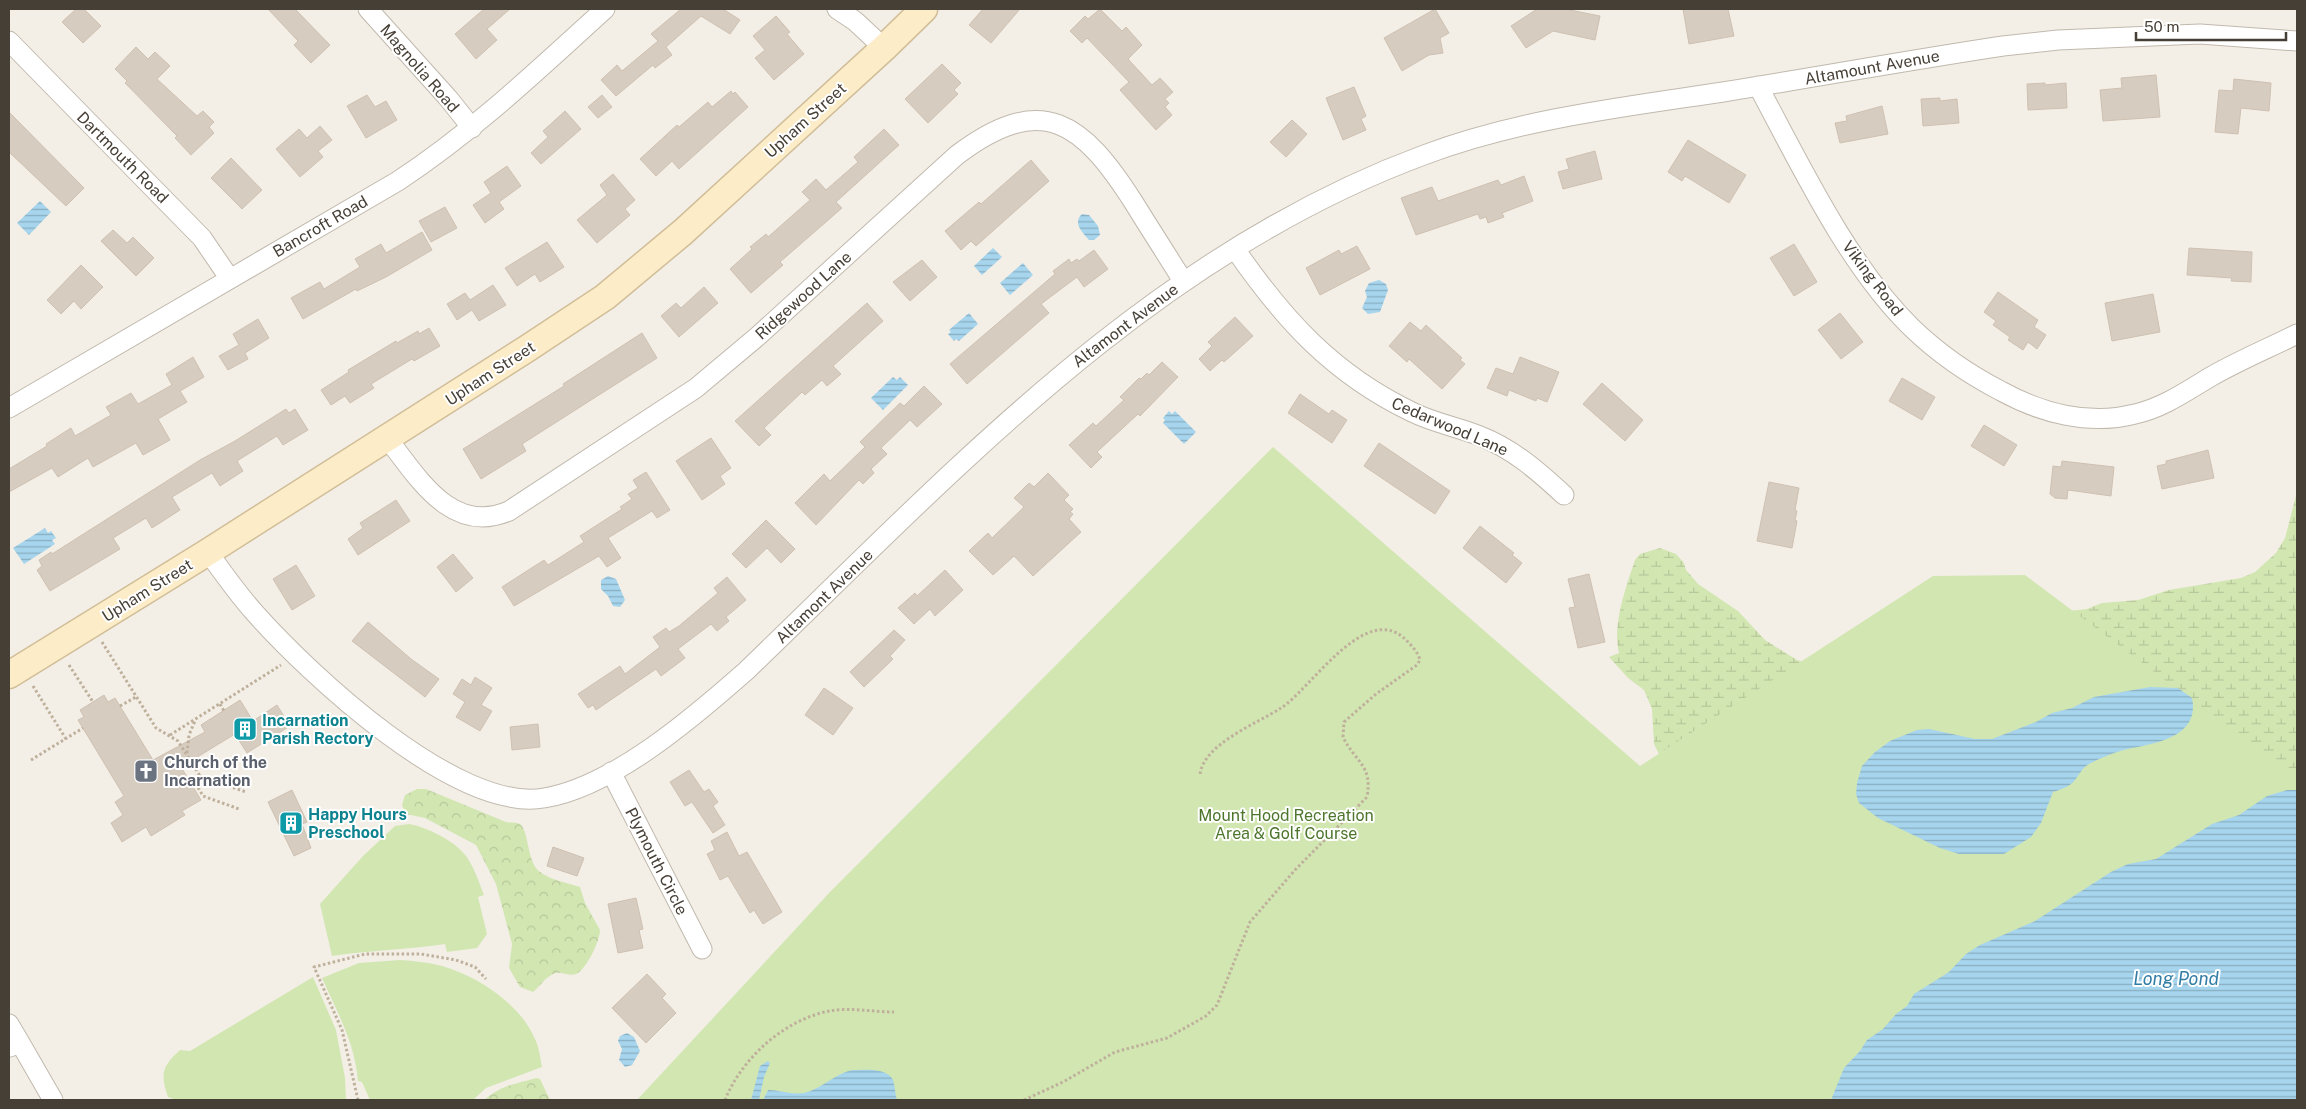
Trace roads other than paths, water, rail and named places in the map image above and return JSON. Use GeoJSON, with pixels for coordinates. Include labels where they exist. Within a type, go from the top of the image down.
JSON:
{"type":"FeatureCollection","features":[{"type":"Feature","properties":{"kind":"main road","name":"Upham Street"},"geometry":{"type":"LineString","coordinates":[[15,671],[208,552],[536,343],[611,292],[683,232],[924,9]]}},
{"type":"Feature","properties":{"kind":"street","name":"Magnolia Road"},"geometry":{"type":"LineString","coordinates":[[368,9],[448,98],[472,128]]}},
{"type":"Feature","properties":{"kind":"street","name":"Bancroft Road"},"geometry":{"type":"LineString","coordinates":[[9,408],[398,181],[472,128],[605,9]]}},
{"type":"Feature","properties":{"kind":"street"},"geometry":{"type":"LineString","coordinates":[[837,9],[852,19],[884,48]]}},
{"type":"Feature","properties":{"kind":"street","name":"Altamount Avenue"},"geometry":{"type":"LineString","coordinates":[[1452,146],[1494,133],[1589,113],[1940,55],[2058,40],[2200,34],[2297,41]]}},
{"type":"Feature","properties":{"kind":"street","name":"Dartmouth Road"},"geometry":{"type":"LineString","coordinates":[[9,41],[202,238],[230,280]]}},
{"type":"Feature","properties":{"kind":"street","name":"Viking Road"},"geometry":{"type":"LineString","coordinates":[[1758,86],[1843,238],[1879,291],[1917,332],[1959,366],[1981,380],[2035,408],[2058,414],[2111,418],[2136,414],[2160,405],[2244,359],[2297,334]]}},
{"type":"Feature","properties":{"kind":"street","name":"Ridgewood Lane"},"geometry":{"type":"LineString","coordinates":[[387,438],[431,493],[448,506],[460,512],[482,516],[496,516],[509,511],[696,388],[758,336],[957,155],[979,139],[1014,124],[1054,123],[1069,129],[1088,142],[1115,174],[1183,281]]}},
{"type":"Feature","properties":{"kind":"street","name":"Altamont Avenue"},"geometry":{"type":"LineString","coordinates":[[208,552],[252,611],[295,656],[361,713],[412,750],[446,772],[495,794],[520,799],[544,798],[574,790],[611,772],[670,734],[706,706],[746,671],[1038,393],[1117,329],[1183,281],[1235,249],[1349,187],[1424,155],[1452,146]]}},
{"type":"Feature","properties":{"kind":"street","name":"Cedarwood Lane"},"geometry":{"type":"LineString","coordinates":[[1235,249],[1284,315],[1315,347],[1341,369],[1412,412],[1479,436],[1513,453],[1532,466],[1564,495]]}},
{"type":"Feature","properties":{"kind":"street","name":"Plymouth Circle"},"geometry":{"type":"LineString","coordinates":[[611,772],[702,949]]}},
{"type":"Feature","properties":{"kind":"street"},"geometry":{"type":"LineString","coordinates":[[9,1024],[14,1045],[53,1100]]}},
{"type":"Feature","properties":{"kind":"water"},"geometry":{"type":"Polygon","coordinates":[[[40,201],[51,212],[29,235],[17,223],[40,201]]]}},
{"type":"Feature","properties":{"kind":"water"},"geometry":{"type":"Polygon","coordinates":[[[1082,214],[1089,215],[1098,226],[1100,235],[1094,240],[1089,240],[1078,224],[1079,217],[1082,214]]]}},
{"type":"Feature","properties":{"kind":"water"},"geometry":{"type":"Polygon","coordinates":[[[993,248],[1002,257],[982,275],[974,266],[993,248]]]}},
{"type":"Feature","properties":{"kind":"water"},"geometry":{"type":"Polygon","coordinates":[[[1023,263],[1033,275],[1010,295],[1000,283],[1023,263]]]}},
{"type":"Feature","properties":{"kind":"water"},"geometry":{"type":"Polygon","coordinates":[[[1379,280],[1386,284],[1388,290],[1380,312],[1368,314],[1362,308],[1367,297],[1365,291],[1369,283],[1379,280]]]}},
{"type":"Feature","properties":{"kind":"water"},"geometry":{"type":"Polygon","coordinates":[[[969,313],[978,324],[959,341],[956,339],[954,341],[948,334],[951,332],[949,330],[969,313]]]}},
{"type":"Feature","properties":{"kind":"water"},"geometry":{"type":"Polygon","coordinates":[[[893,377],[897,380],[900,377],[908,385],[883,410],[871,398],[893,377]]]}},
{"type":"Feature","properties":{"kind":"water"},"geometry":{"type":"Polygon","coordinates":[[[1169,411],[1172,414],[1175,411],[1196,432],[1184,444],[1163,423],[1165,420],[1163,418],[1169,411]]]}},
{"type":"Feature","properties":{"kind":"water"},"geometry":{"type":"Polygon","coordinates":[[[45,528],[48,533],[51,531],[56,538],[52,540],[55,544],[24,564],[13,548],[45,528]]]}},
{"type":"Feature","properties":{"kind":"water"},"geometry":{"type":"Polygon","coordinates":[[[608,576],[616,579],[625,600],[620,607],[613,606],[608,596],[601,589],[601,580],[608,576]]]}},
{"type":"Feature","properties":{"kind":"water"},"geometry":{"type":"Polygon","coordinates":[[[2150,687],[2178,688],[2192,698],[2193,711],[2190,721],[2184,729],[2165,740],[2127,749],[2086,766],[2071,784],[2053,792],[2041,823],[2031,837],[2004,854],[1959,854],[1940,848],[1878,818],[1859,803],[1856,794],[1862,766],[1875,752],[1890,741],[1917,730],[1929,729],[1975,739],[1992,739],[2036,722],[2052,713],[2072,708],[2094,697],[2150,687]]]}},
{"type":"Feature","properties":{"kind":"water","name":"Long Pond"},"geometry":{"type":"Polygon","coordinates":[[[2287,790],[2297,790],[2297,1100],[1831,1100],[1844,1068],[1860,1051],[1867,1040],[1883,1029],[1896,1014],[1907,1006],[1914,994],[1949,972],[1966,954],[1980,945],[2035,921],[2111,872],[2128,864],[2156,859],[2212,824],[2239,815],[2267,796],[2287,790]]]}},
{"type":"Feature","properties":{"kind":"water"},"geometry":{"type":"Polygon","coordinates":[[[627,1033],[634,1037],[640,1051],[632,1065],[625,1067],[619,1060],[622,1049],[618,1041],[620,1036],[627,1033]]]}},
{"type":"Feature","properties":{"kind":"water"},"geometry":{"type":"Polygon","coordinates":[[[768,1061],[770,1063],[764,1077],[759,1100],[751,1100],[760,1066],[768,1061]]]}},
{"type":"Feature","properties":{"kind":"water"},"geometry":{"type":"Polygon","coordinates":[[[852,1070],[874,1070],[886,1073],[893,1080],[897,1100],[763,1100],[768,1090],[804,1093],[852,1070]]]}},
{"type":"Feature","properties":{"kind":"place","name":"Incarnation Parish Rectory"},"geometry":{"type":"Point","coordinates":[245,729]}},
{"type":"Feature","properties":{"kind":"place","name":"Church of the Incarnation"},"geometry":{"type":"Point","coordinates":[146,771]}},
{"type":"Feature","properties":{"kind":"place","name":"Happy Hours Preschool"},"geometry":{"type":"Point","coordinates":[291,823]}},
{"type":"Feature","properties":{"kind":"park label","name":"Mount Hood Recreation Area & Golf Course"},"geometry":{"type":"Point","coordinates":[1286,824]}}]}
